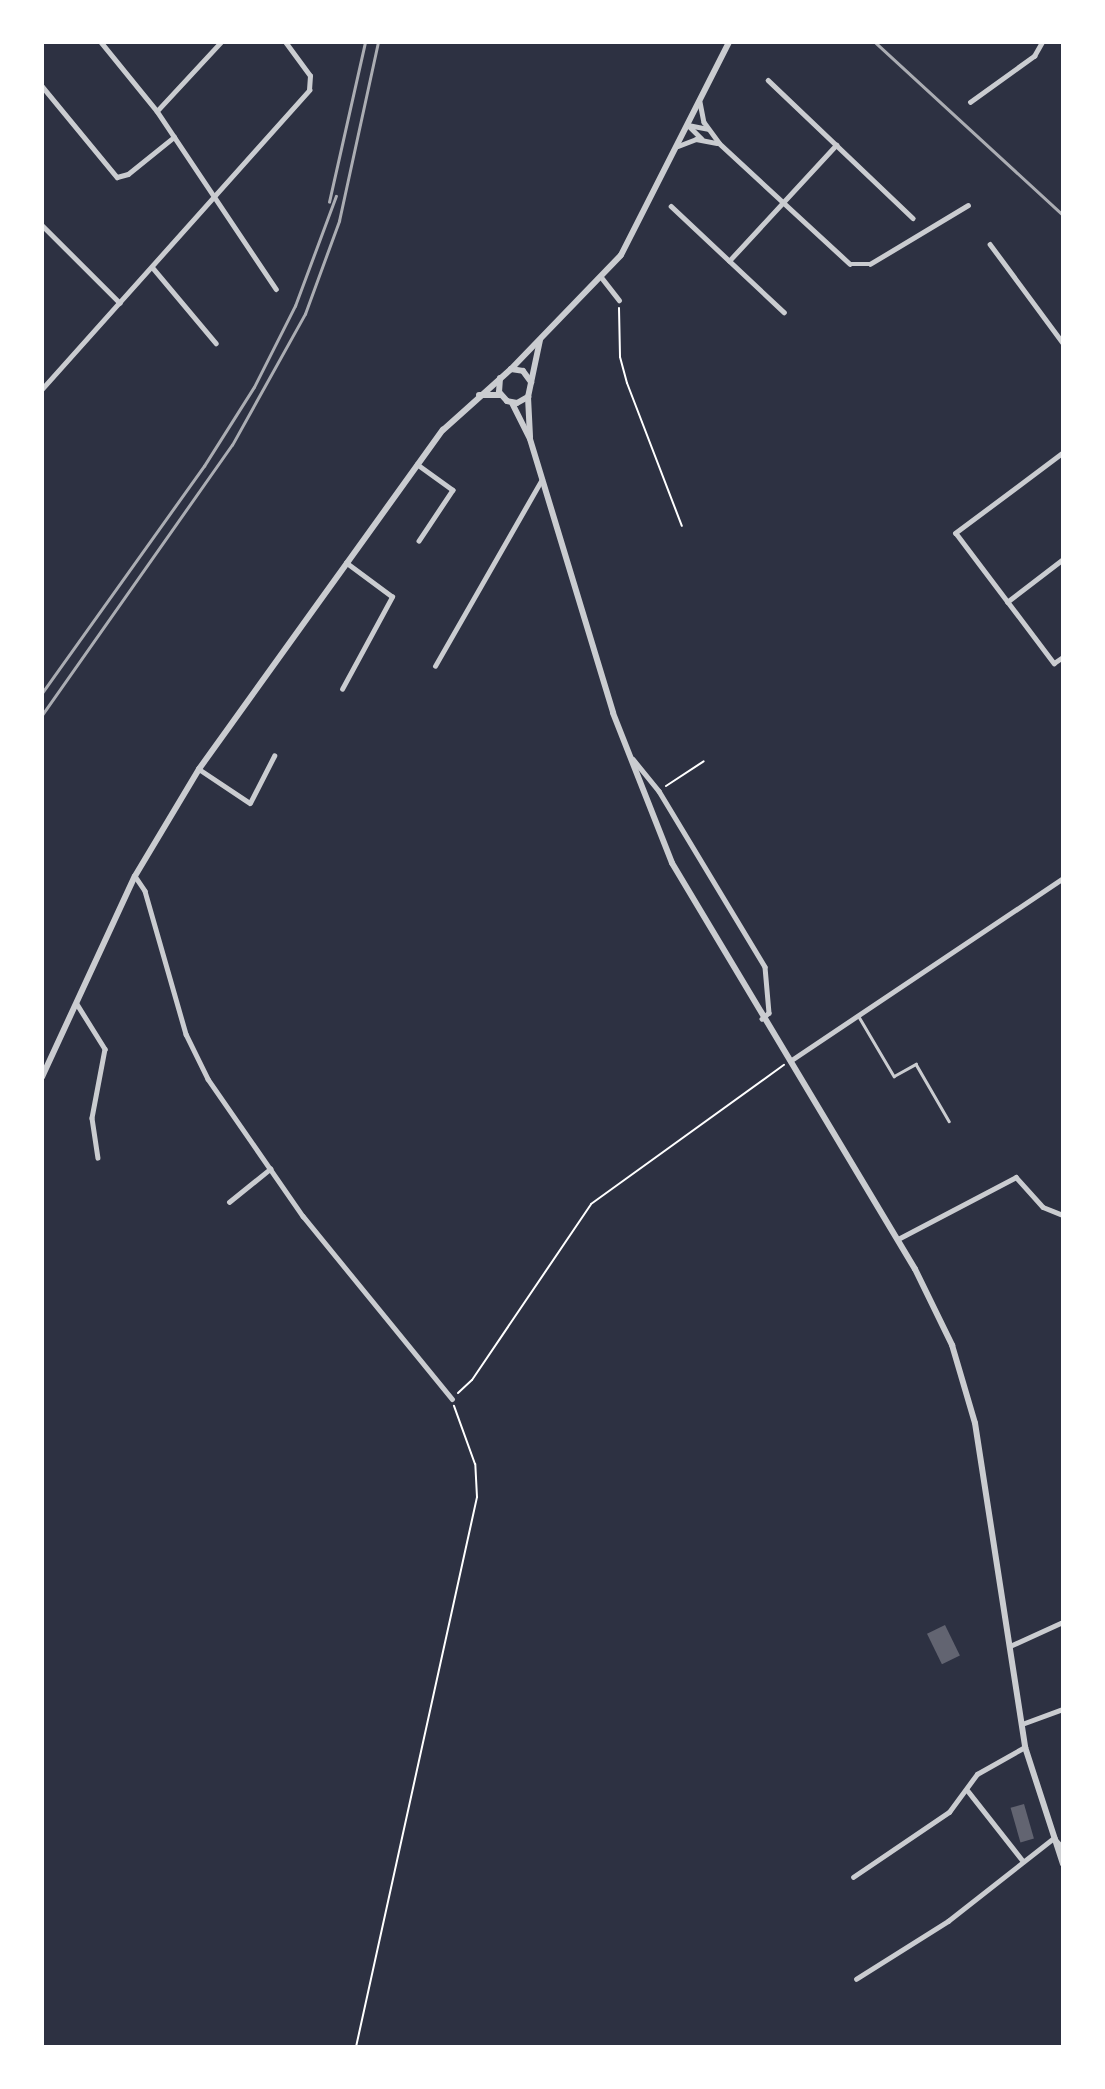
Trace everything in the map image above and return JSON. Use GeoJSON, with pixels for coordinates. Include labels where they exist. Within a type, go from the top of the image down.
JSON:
{"type":"FeatureCollection","features":[{"type":"Feature","properties":{"kind":"street"},"geometry":{"type":"LineString","coordinates":[[101,42],[157,111],[276,289]]}},
{"type":"Feature","properties":{"kind":"street"},"geometry":{"type":"LineString","coordinates":[[157,111],[221,42]]}},
{"type":"Feature","properties":{"kind":"street"},"geometry":{"type":"LineString","coordinates":[[42,389],[215,198],[312,81],[285,42]]}},
{"type":"Feature","properties":{"kind":"street"},"geometry":{"type":"LineString","coordinates":[[42,1077],[135,876],[199,769],[417,463],[477,396],[511,369],[602,278],[629,243],[729,42]]}},
{"type":"Feature","properties":{"kind":"street"},"geometry":{"type":"LineString","coordinates":[[970,102],[1034,56],[1042,42]]}},
{"type":"Feature","properties":{"kind":"street"},"geometry":{"type":"LineString","coordinates":[[768,80],[913,218]]}},
{"type":"Feature","properties":{"kind":"street"},"geometry":{"type":"LineString","coordinates":[[42,86],[117,177],[128,174],[174,137]]}},
{"type":"Feature","properties":{"kind":"street"},"geometry":{"type":"LineString","coordinates":[[700,102],[708,130],[719,143],[846,261],[861,266],[968,205]]}},
{"type":"Feature","properties":{"kind":"street"},"geometry":{"type":"LineString","coordinates":[[688,125],[708,130]]}},
{"type":"Feature","properties":{"kind":"street"},"geometry":{"type":"LineString","coordinates":[[688,125],[702,139]]}},
{"type":"Feature","properties":{"kind":"street"},"geometry":{"type":"LineString","coordinates":[[678,146],[702,139],[719,143]]}},
{"type":"Feature","properties":{"kind":"street"},"geometry":{"type":"LineString","coordinates":[[729,261],[836,145]]}},
{"type":"Feature","properties":{"kind":"street"},"geometry":{"type":"LineString","coordinates":[[671,206],[784,312]]}},
{"type":"Feature","properties":{"kind":"street"},"geometry":{"type":"LineString","coordinates":[[42,225],[121,303]]}},
{"type":"Feature","properties":{"kind":"street"},"geometry":{"type":"LineString","coordinates":[[990,244],[1063,343]]}},
{"type":"Feature","properties":{"kind":"street"},"geometry":{"type":"LineString","coordinates":[[153,268],[216,343]]}},
{"type":"Feature","properties":{"kind":"street"},"geometry":{"type":"LineString","coordinates":[[602,278],[619,300]]}},
{"type":"Feature","properties":{"kind":"street"},"geometry":{"type":"LineString","coordinates":[[530,439],[528,397],[540,338]]}},
{"type":"Feature","properties":{"kind":"street"},"geometry":{"type":"LineString","coordinates":[[511,369],[523,371],[532,384]]}},
{"type":"Feature","properties":{"kind":"street"},"geometry":{"type":"LineString","coordinates":[[500,378],[500,395]]}},
{"type":"Feature","properties":{"kind":"street"},"geometry":{"type":"LineString","coordinates":[[477,396],[500,395],[512,403],[530,439],[626,750],[672,863],[762,1019],[897,1239],[937,1311],[965,1382],[1025,1747],[1063,1864]]}},
{"type":"Feature","properties":{"kind":"street"},"geometry":{"type":"LineString","coordinates":[[512,403],[528,397]]}},
{"type":"Feature","properties":{"kind":"street"},"geometry":{"type":"LineString","coordinates":[[1063,453],[956,533],[1054,663],[1063,657]]}},
{"type":"Feature","properties":{"kind":"street"},"geometry":{"type":"LineString","coordinates":[[417,463],[453,490],[419,541]]}},
{"type":"Feature","properties":{"kind":"street"},"geometry":{"type":"LineString","coordinates":[[435,666],[542,479]]}},
{"type":"Feature","properties":{"kind":"street"},"geometry":{"type":"LineString","coordinates":[[1007,602],[1063,559]]}},
{"type":"Feature","properties":{"kind":"street"},"geometry":{"type":"LineString","coordinates":[[342,689],[392,597],[345,562]]}},
{"type":"Feature","properties":{"kind":"street"},"geometry":{"type":"LineString","coordinates":[[626,750],[659,791],[765,967],[769,1013],[762,1019]]}},
{"type":"Feature","properties":{"kind":"street"},"geometry":{"type":"LineString","coordinates":[[199,769],[250,803],[274,756]]}},
{"type":"Feature","properties":{"kind":"street"},"geometry":{"type":"LineString","coordinates":[[135,876],[145,891],[165,972],[201,1066],[270,1169],[369,1301],[452,1399]]}},
{"type":"Feature","properties":{"kind":"street"},"geometry":{"type":"LineString","coordinates":[[788,1062],[1063,878]]}},
{"type":"Feature","properties":{"kind":"street"},"geometry":{"type":"LineString","coordinates":[[77,1004],[105,1049],[92,1118],[98,1158]]}},
{"type":"Feature","properties":{"kind":"street"},"geometry":{"type":"LineString","coordinates":[[229,1202],[270,1169]]}},
{"type":"Feature","properties":{"kind":"street"},"geometry":{"type":"LineString","coordinates":[[897,1239],[961,1207],[1006,1178],[1016,1177],[1043,1207],[1063,1215]]}},
{"type":"Feature","properties":{"kind":"street"},"geometry":{"type":"LineString","coordinates":[[1010,1646],[1063,1622]]}},
{"type":"Feature","properties":{"kind":"street"},"geometry":{"type":"LineString","coordinates":[[1021,1724],[1063,1709]]}},
{"type":"Feature","properties":{"kind":"street"},"geometry":{"type":"LineString","coordinates":[[853,1877],[949,1812],[968,1791],[977,1774],[1025,1747]]}},
{"type":"Feature","properties":{"kind":"street"},"geometry":{"type":"LineString","coordinates":[[968,1791],[1023,1861]]}},
{"type":"Feature","properties":{"kind":"street"},"geometry":{"type":"LineString","coordinates":[[1054,1838],[1063,1848]]}},
{"type":"Feature","properties":{"kind":"street"},"geometry":{"type":"LineString","coordinates":[[856,1979],[948,1921],[1054,1838]]}},
{"type":"Feature","properties":{"kind":"lane"},"geometry":{"type":"LineString","coordinates":[[858,1015],[894,1076],[916,1063],[949,1121]]}},
{"type":"Feature","properties":{"kind":"path"},"geometry":{"type":"LineString","coordinates":[[619,300],[619,346],[627,383],[682,526]]}},
{"type":"Feature","properties":{"kind":"path"},"geometry":{"type":"LineString","coordinates":[[659,791],[704,761]]}},
{"type":"Feature","properties":{"kind":"path"},"geometry":{"type":"LineString","coordinates":[[356,2047],[475,1508],[475,1464],[452,1399],[472,1380],[591,1205],[788,1062]]}},
{"type":"Feature","properties":{"kind":"building"},"geometry":{"type":"Polygon","coordinates":[[[945,1625],[960,1656],[942,1664],[927,1634],[945,1625]]]}},
{"type":"Feature","properties":{"kind":"building"},"geometry":{"type":"Polygon","coordinates":[[[1024,1804],[1034,1839],[1020,1842],[1011,1808],[1024,1804]]]}},
{"type":"Feature","properties":{"kind":"railway"},"geometry":{"type":"LineString","coordinates":[[329,202],[365,42]]}},
{"type":"Feature","properties":{"kind":"railway"},"geometry":{"type":"LineString","coordinates":[[42,715],[232,445],[305,314],[339,221],[378,42]]}},
{"type":"Feature","properties":{"kind":"railway"},"geometry":{"type":"LineString","coordinates":[[875,42],[1063,215]]}},
{"type":"Feature","properties":{"kind":"railway"},"geometry":{"type":"LineString","coordinates":[[42,693],[204,466],[254,387],[295,306],[336,196]]}}]}
